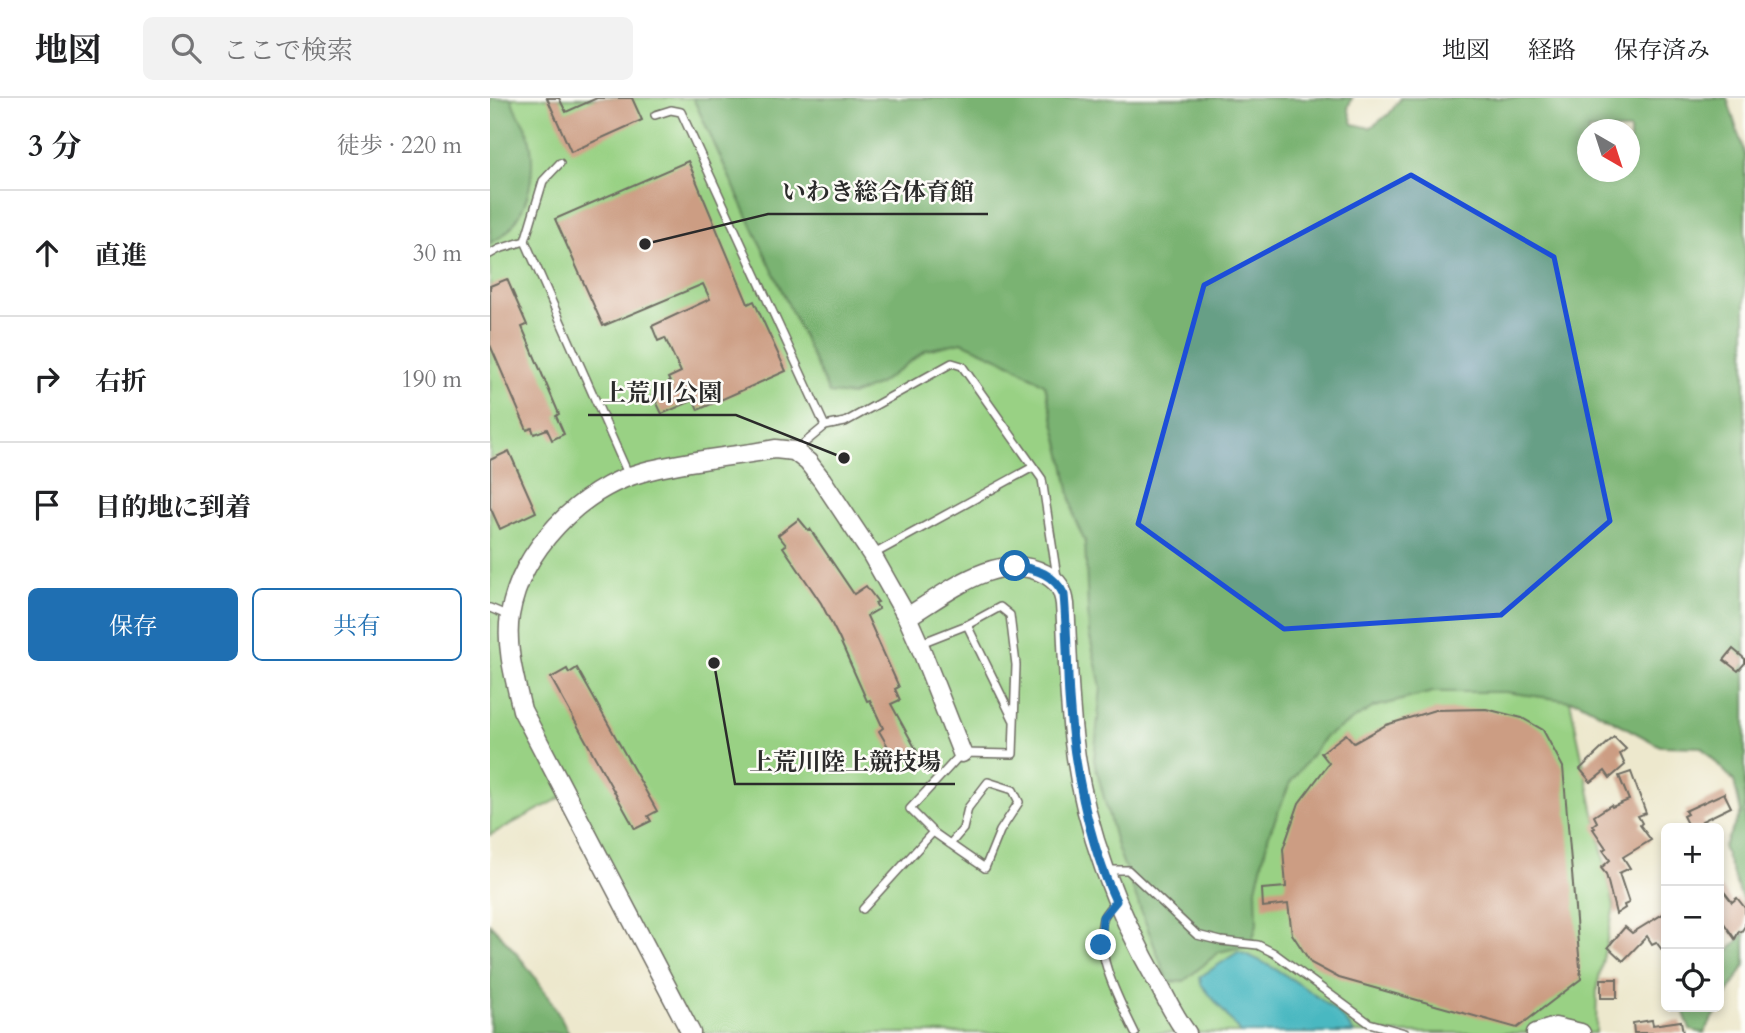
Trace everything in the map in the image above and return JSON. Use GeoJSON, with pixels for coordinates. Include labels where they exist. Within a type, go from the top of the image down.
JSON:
{"type":"FeatureCollection","features":[{"type":"Feature","properties":{"kind":"street"},"geometry":{"type":"LineString","coordinates":[[691,1033],[522,710],[513,671],[510,616],[525,572],[540,547],[561,521],[586,500],[612,484],[642,472],[775,449],[794,451],[808,462],[822,480],[872,555],[907,617],[962,753]]}},
{"type":"Feature","properties":{"kind":"street"},"geometry":{"type":"LineString","coordinates":[[907,617],[996,568],[1033,568],[1058,581],[1064,595],[1069,696],[1079,781],[1094,838],[1116,901],[1145,961],[1187,1033]]}},
{"type":"Feature","properties":{"kind":"street"},"geometry":{"type":"LineString","coordinates":[[1536,1033],[1555,1027],[1581,1033]]}},
{"type":"Feature","properties":{"kind":"lane"},"geometry":{"type":"LineString","coordinates":[[655,115],[671,110],[681,112],[825,426]]}},
{"type":"Feature","properties":{"kind":"lane"},"geometry":{"type":"LineString","coordinates":[[560,163],[543,181],[525,241],[629,477]]}},
{"type":"Feature","properties":{"kind":"lane"},"geometry":{"type":"LineString","coordinates":[[490,254],[525,241]]}},
{"type":"Feature","properties":{"kind":"lane"},"geometry":{"type":"LineString","coordinates":[[794,451],[825,426],[845,422],[952,363],[962,366],[1042,479],[1058,581]]}},
{"type":"Feature","properties":{"kind":"lane"},"geometry":{"type":"LineString","coordinates":[[872,555],[1033,467]]}},
{"type":"Feature","properties":{"kind":"lane"},"geometry":{"type":"LineString","coordinates":[[919,644],[967,625],[1000,607],[1010,615],[1017,665],[1013,754],[962,753],[911,809],[933,832],[950,844],[985,868],[1000,831],[1019,802],[1013,790],[988,782],[968,808],[962,830],[950,844]]}},
{"type":"Feature","properties":{"kind":"lane"},"geometry":{"type":"LineString","coordinates":[[490,608],[510,616]]}},
{"type":"Feature","properties":{"kind":"lane"},"geometry":{"type":"LineString","coordinates":[[967,625],[1014,720]]}},
{"type":"Feature","properties":{"kind":"lane"},"geometry":{"type":"LineString","coordinates":[[863,909],[933,832]]}},
{"type":"Feature","properties":{"kind":"lane"},"geometry":{"type":"LineString","coordinates":[[1105,870],[1128,870],[1197,935],[1221,942],[1258,945],[1274,953],[1369,1023],[1405,1033]]}},
{"type":"Feature","properties":{"kind":"lane"},"geometry":{"type":"LineString","coordinates":[[1116,901],[1103,917],[1101,945],[1113,988],[1135,1033]]}},
{"type":"Feature","properties":{"kind":"highlighted area"},"geometry":{"type":"Polygon","coordinates":[[[1411,175],[1554,257],[1610,521],[1501,615],[1284,629],[1138,524],[1204,285],[1411,175]]]}},
{"type":"Feature","properties":{"kind":"green space"},"geometry":{"type":"Polygon","coordinates":[[[490,98],[714,98],[1118,139],[1315,713],[1407,658],[1566,682],[1614,907],[1597,987],[1596,1033],[691,1033],[566,795],[490,835],[490,98]]]}},
{"type":"Feature","properties":{"kind":"green space"},"geometry":{"type":"Polygon","coordinates":[[[490,98],[512,98],[514,108],[528,133],[532,163],[531,180],[522,210],[514,224],[490,243],[490,98]]]}},
{"type":"Feature","properties":{"kind":"green space"},"geometry":{"type":"Polygon","coordinates":[[[693,98],[1352,98],[1348,108],[1353,124],[1370,128],[1389,114],[1401,98],[1727,98],[1745,155],[1745,908],[1724,850],[1741,813],[1734,781],[1701,747],[1660,746],[1579,702],[1505,692],[1433,692],[1374,707],[1325,737],[1290,783],[1269,834],[1256,888],[1257,924],[1251,945],[1219,952],[1184,981],[1168,982],[1117,847],[1094,760],[1101,687],[1089,633],[1085,541],[1074,517],[1045,385],[1011,364],[962,342],[926,350],[879,384],[852,395],[829,393],[693,98]]]}},
{"type":"Feature","properties":{"kind":"green space"},"geometry":{"type":"Polygon","coordinates":[[[490,924],[534,975],[569,1033],[490,1033],[490,924]]]}},
{"type":"Feature","properties":{"kind":"green space"},"geometry":{"type":"Polygon","coordinates":[[[1745,932],[1745,965],[1724,1000],[1724,956],[1745,932]]]}},
{"type":"Feature","properties":{"kind":"green space"},"geometry":{"type":"Polygon","coordinates":[[[1684,1012],[1717,1012],[1704,1033],[1690,1030],[1684,1012]]]}},
{"type":"Feature","properties":{"kind":"water"},"geometry":{"type":"Polygon","coordinates":[[[1238,952],[1266,964],[1302,986],[1335,1011],[1354,1033],[1241,1033],[1201,984],[1200,977],[1238,952]]]}},
{"type":"Feature","properties":{"kind":"building"},"geometry":{"type":"Polygon","coordinates":[[[547,98],[559,98],[566,112],[597,98],[632,98],[642,120],[571,152],[547,98]]]}},
{"type":"Feature","properties":{"kind":"building"},"geometry":{"type":"Polygon","coordinates":[[[688,161],[748,304],[754,301],[786,371],[698,410],[694,400],[662,414],[653,395],[672,386],[668,378],[681,372],[665,338],[658,341],[652,326],[710,299],[703,284],[603,326],[555,219],[688,161]]]}},
{"type":"Feature","properties":{"kind":"building"},"geometry":{"type":"Polygon","coordinates":[[[507,279],[527,325],[522,327],[559,414],[556,416],[564,434],[552,440],[547,429],[534,434],[532,428],[527,430],[490,345],[490,286],[507,279]]]}},
{"type":"Feature","properties":{"kind":"building"},"geometry":{"type":"Polygon","coordinates":[[[509,451],[536,512],[500,529],[490,507],[490,460],[509,451]]]}},
{"type":"Feature","properties":{"kind":"building"},"geometry":{"type":"Polygon","coordinates":[[[799,519],[810,529],[854,594],[866,586],[878,602],[875,603],[879,609],[867,616],[899,687],[895,689],[900,700],[891,704],[918,753],[898,764],[879,731],[883,728],[870,700],[867,701],[821,603],[783,547],[786,545],[778,535],[799,519]]]}},
{"type":"Feature","properties":{"kind":"building"},"geometry":{"type":"Polygon","coordinates":[[[1733,649],[1745,659],[1738,671],[1724,660],[1733,649]]]}},
{"type":"Feature","properties":{"kind":"building"},"geometry":{"type":"Polygon","coordinates":[[[577,668],[657,811],[648,816],[651,821],[635,829],[551,678],[567,669],[569,673],[577,668]]]}},
{"type":"Feature","properties":{"kind":"building"},"geometry":{"type":"Polygon","coordinates":[[[1486,709],[1522,718],[1543,730],[1563,767],[1581,979],[1517,1028],[1339,978],[1311,963],[1292,934],[1288,904],[1263,907],[1262,889],[1286,887],[1283,849],[1299,803],[1329,763],[1321,753],[1346,734],[1354,743],[1386,725],[1435,710],[1486,709]]]}},
{"type":"Feature","properties":{"kind":"building"},"geometry":{"type":"Polygon","coordinates":[[[1614,737],[1626,749],[1620,754],[1625,765],[1610,778],[1605,771],[1591,782],[1580,769],[1614,737]]]}},
{"type":"Feature","properties":{"kind":"building"},"geometry":{"type":"Polygon","coordinates":[[[1631,772],[1646,813],[1638,816],[1642,823],[1640,825],[1651,840],[1623,857],[1630,868],[1619,873],[1629,903],[1616,914],[1606,874],[1601,868],[1610,860],[1593,825],[1597,822],[1594,816],[1611,805],[1612,807],[1629,800],[1619,776],[1631,772]]]}},
{"type":"Feature","properties":{"kind":"building"},"geometry":{"type":"Polygon","coordinates":[[[1724,793],[1731,807],[1702,821],[1703,823],[1686,823],[1683,816],[1687,814],[1685,811],[1724,793]]]}},
{"type":"Feature","properties":{"kind":"building"},"geometry":{"type":"Polygon","coordinates":[[[1724,892],[1732,902],[1737,898],[1745,908],[1745,926],[1735,939],[1724,923],[1724,892]]]}},
{"type":"Feature","properties":{"kind":"building"},"geometry":{"type":"Polygon","coordinates":[[[1661,915],[1661,948],[1656,942],[1652,944],[1647,936],[1623,961],[1608,947],[1625,927],[1632,933],[1661,915]]]}},
{"type":"Feature","properties":{"kind":"building"},"geometry":{"type":"Polygon","coordinates":[[[1601,979],[1617,979],[1617,998],[1601,998],[1601,979]]]}},
{"type":"Feature","properties":{"kind":"building"},"geometry":{"type":"Polygon","coordinates":[[[1652,1020],[1653,1025],[1681,1021],[1683,1033],[1634,1033],[1633,1023],[1652,1020]]]}},
{"type":"Feature","properties":{"kind":"place","name":"いわき総合体育館"},"geometry":{"type":"Point","coordinates":[645,244]}},
{"type":"Feature","properties":{"kind":"place","name":"上荒川公園"},"geometry":{"type":"Point","coordinates":[844,458]}},
{"type":"Feature","properties":{"kind":"place","name":"上荒川陸上競技場"},"geometry":{"type":"Point","coordinates":[714,663]}},
{"type":"Feature","properties":{"kind":"route"},"geometry":{"type":"LineString","coordinates":[[1015,566],[1033,568],[1058,581],[1064,595],[1069,696],[1079,781],[1094,838],[1116,901],[1103,917],[1101,945]]}}]}
